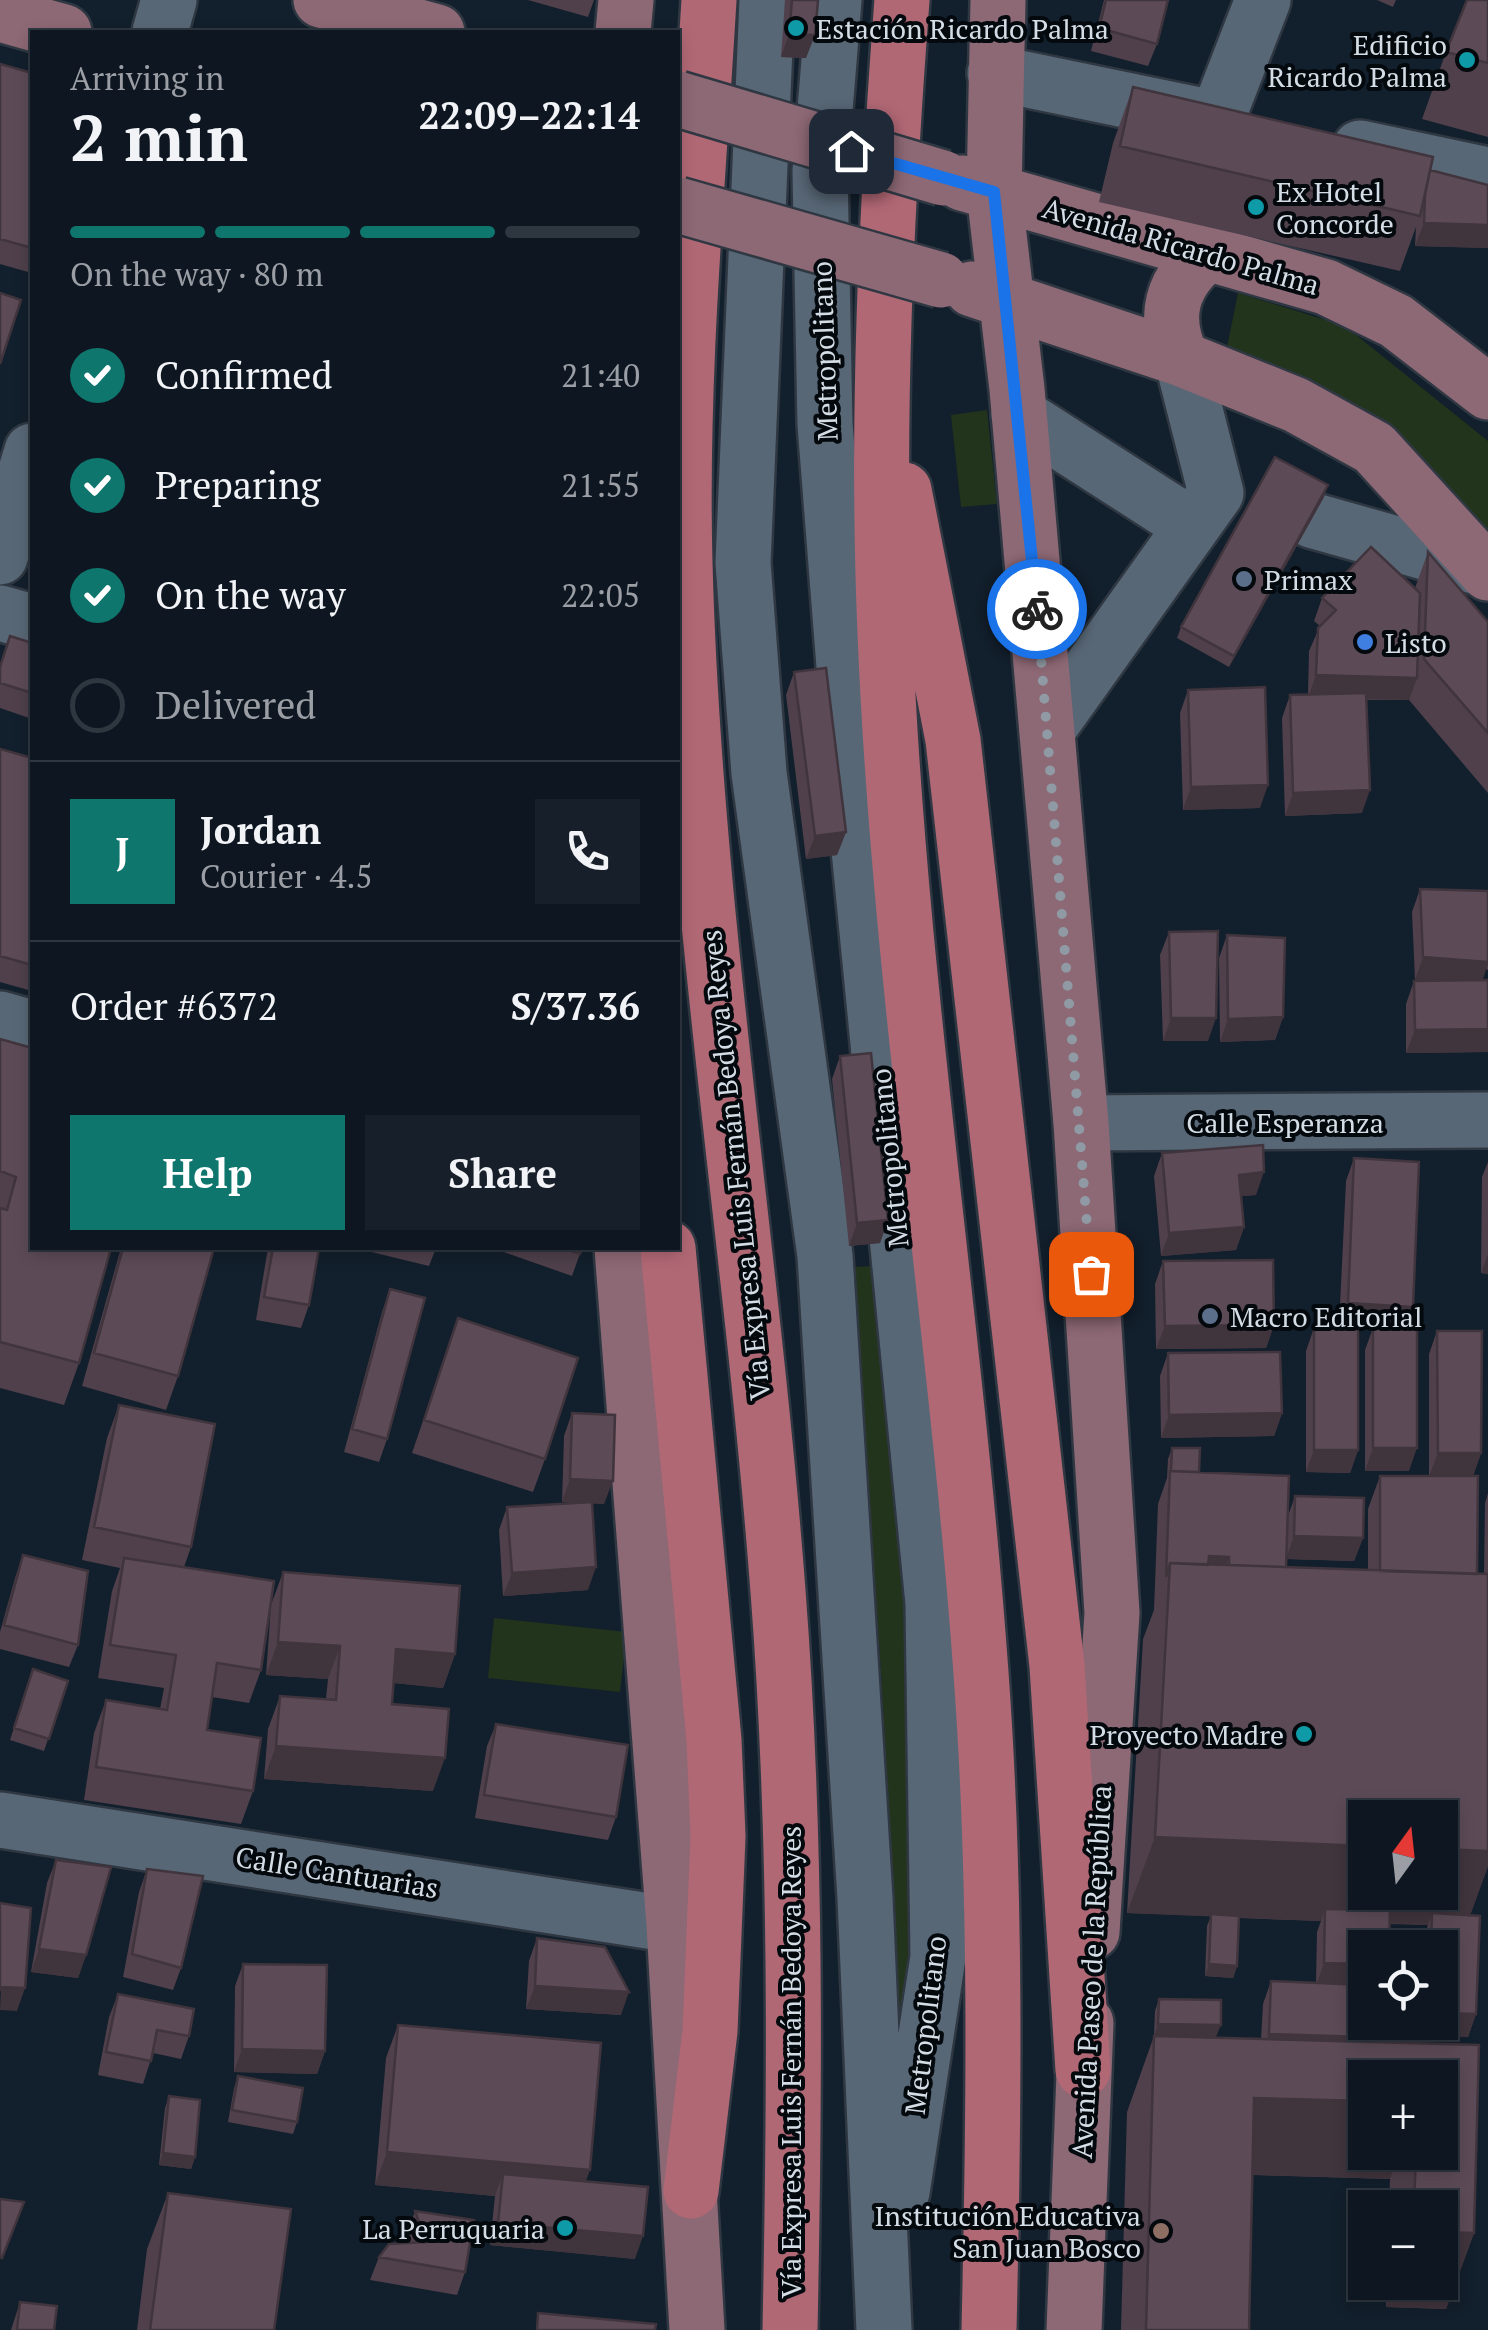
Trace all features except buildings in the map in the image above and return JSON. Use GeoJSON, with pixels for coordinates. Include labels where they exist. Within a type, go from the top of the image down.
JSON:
{"type":"FeatureCollection","features":[{"type":"Feature","properties":{"kind":"highway","name":"Vía Expresa Luis Fernán Bedoya Reyes"},"geometry":{"type":"LineString","coordinates":[[710,0],[681,419],[685,560],[700,832],[762,1422],[788,1756],[796,2000],[790,2330]]}},
{"type":"Feature","properties":{"kind":"highway"},"geometry":{"type":"LineString","coordinates":[[902,0],[881,406],[885,638],[896,810],[966,1500],[988,1789],[993,2012],[989,2330]]}},
{"type":"Feature","properties":{"kind":"highway"},"geometry":{"type":"LineString","coordinates":[[881,406],[923,574],[953,740],[1057,1666],[1083,2070]]}},
{"type":"Feature","properties":{"kind":"highway"},"geometry":{"type":"LineString","coordinates":[[668,1250],[714,1740],[718,1836],[710,2031],[691,2191]]}},
{"type":"Feature","properties":{"kind":"main road"},"geometry":{"type":"LineString","coordinates":[[321,0],[430,30]]}},
{"type":"Feature","properties":{"kind":"main road"},"geometry":{"type":"LineString","coordinates":[[623,30],[626,0]]}},
{"type":"Feature","properties":{"kind":"main road","name":"Avenida Paseo de la República"},"geometry":{"type":"LineString","coordinates":[[998,0],[995,73],[969,185],[1004,298],[1018,415],[1081,1124],[1112,1613],[1083,2070],[1074,2330]]}},
{"type":"Feature","properties":{"kind":"main road"},"geometry":{"type":"LineString","coordinates":[[0,14],[57,30]]}},
{"type":"Feature","properties":{"kind":"main road","name":"Avenida Ricardo Palma"},"geometry":{"type":"LineString","coordinates":[[680,100],[1326,287],[1396,321],[1488,392]]}},
{"type":"Feature","properties":{"kind":"main road"},"geometry":{"type":"LineString","coordinates":[[680,205],[1004,298],[1182,359],[1296,404],[1374,448],[1486,571]]}},
{"type":"Feature","properties":{"kind":"main road"},"geometry":{"type":"LineString","coordinates":[[1182,359],[1170,318],[1173,296],[1181,279],[1208,253]]}},
{"type":"Feature","properties":{"kind":"main road"},"geometry":{"type":"LineString","coordinates":[[622,1250],[674,1925],[697,2330]]}},
{"type":"Feature","properties":{"kind":"street"},"geometry":{"type":"LineString","coordinates":[[161,30],[169,0]]}},
{"type":"Feature","properties":{"kind":"street","name":"Metropolitano"},"geometry":{"type":"LineString","coordinates":[[766,0],[743,564],[760,773],[825,1256],[865,1898],[884,2322]]}},
{"type":"Feature","properties":{"kind":"street","name":"Metropolitano"},"geometry":{"type":"LineString","coordinates":[[834,0],[820,172],[825,424],[856,819],[933,1603],[938,1957],[884,2322]]}},
{"type":"Feature","properties":{"kind":"street"},"geometry":{"type":"LineString","coordinates":[[1217,119],[1263,0]]}},
{"type":"Feature","properties":{"kind":"street"},"geometry":{"type":"LineString","coordinates":[[995,73],[1488,175]]}},
{"type":"Feature","properties":{"kind":"street"},"geometry":{"type":"LineString","coordinates":[[1182,359],[1220,508]]}},
{"type":"Feature","properties":{"kind":"street"},"geometry":{"type":"LineString","coordinates":[[1018,415],[1220,508]]}},
{"type":"Feature","properties":{"kind":"street"},"geometry":{"type":"LineString","coordinates":[[0,558],[30,458]]}},
{"type":"Feature","properties":{"kind":"street"},"geometry":{"type":"LineString","coordinates":[[1047,730],[1220,508]]}},
{"type":"Feature","properties":{"kind":"street"},"geometry":{"type":"LineString","coordinates":[[1311,520],[1486,571]]}},
{"type":"Feature","properties":{"kind":"street"},"geometry":{"type":"LineString","coordinates":[[0,613],[30,621]]}},
{"type":"Feature","properties":{"kind":"street"},"geometry":{"type":"LineString","coordinates":[[0,1019],[30,1027]]}},
{"type":"Feature","properties":{"kind":"street","name":"Calle Esperanza"},"geometry":{"type":"LineString","coordinates":[[1081,1124],[1488,1120]]}},
{"type":"Feature","properties":{"kind":"street","name":"Calle Cantuarias"},"geometry":{"type":"LineString","coordinates":[[0,1820],[674,1925]]}},
{"type":"Feature","properties":{"kind":"green space"},"geometry":{"type":"Polygon","coordinates":[[[1238,293],[1345,326],[1488,441],[1488,549],[1225,357],[1238,293]]]}},
{"type":"Feature","properties":{"kind":"green space"},"geometry":{"type":"Polygon","coordinates":[[[987,410],[997,504],[961,507],[951,415],[987,410]]]}},
{"type":"Feature","properties":{"kind":"green space"},"geometry":{"type":"Polygon","coordinates":[[[877,1266],[902,1570],[917,1947],[893,2075],[887,1771],[850,1267],[877,1266]]]}},
{"type":"Feature","properties":{"kind":"green space"},"geometry":{"type":"Polygon","coordinates":[[[494,1618],[627,1632],[620,1692],[488,1678],[494,1618]]]}},
{"type":"Feature","properties":{"kind":"way so far"},"geometry":{"type":"LineString","coordinates":[[1037,609],[1091,1274]]}},
{"type":"Feature","properties":{"kind":"place","name":"Estación Ricardo Palma"},"geometry":{"type":"Point","coordinates":[796,28]}},
{"type":"Feature","properties":{"kind":"place","name":"Edificio Ricardo Palma"},"geometry":{"type":"Point","coordinates":[1467,60]}},
{"type":"Feature","properties":{"kind":"place","name":"Ex Hotel Concorde"},"geometry":{"type":"Point","coordinates":[1256,207]}},
{"type":"Feature","properties":{"kind":"place","name":"Primax"},"geometry":{"type":"Point","coordinates":[1244,579]}},
{"type":"Feature","properties":{"kind":"place","name":"Listo"},"geometry":{"type":"Point","coordinates":[1365,642]}},
{"type":"Feature","properties":{"kind":"place","name":"Macro Editorial"},"geometry":{"type":"Point","coordinates":[1210,1316]}},
{"type":"Feature","properties":{"kind":"place","name":"Proyecto Madre"},"geometry":{"type":"Point","coordinates":[1304,1734]}},
{"type":"Feature","properties":{"kind":"place","name":"La Perruquaria"},"geometry":{"type":"Point","coordinates":[565,2228]}},
{"type":"Feature","properties":{"kind":"place","name":"Institución Educativa San Juan Bosco"},"geometry":{"type":"Point","coordinates":[1161,2231]}},
{"type":"Feature","properties":{"kind":"route"},"geometry":{"type":"LineString","coordinates":[[851,151],[994,192],[1037,609]]}}]}
